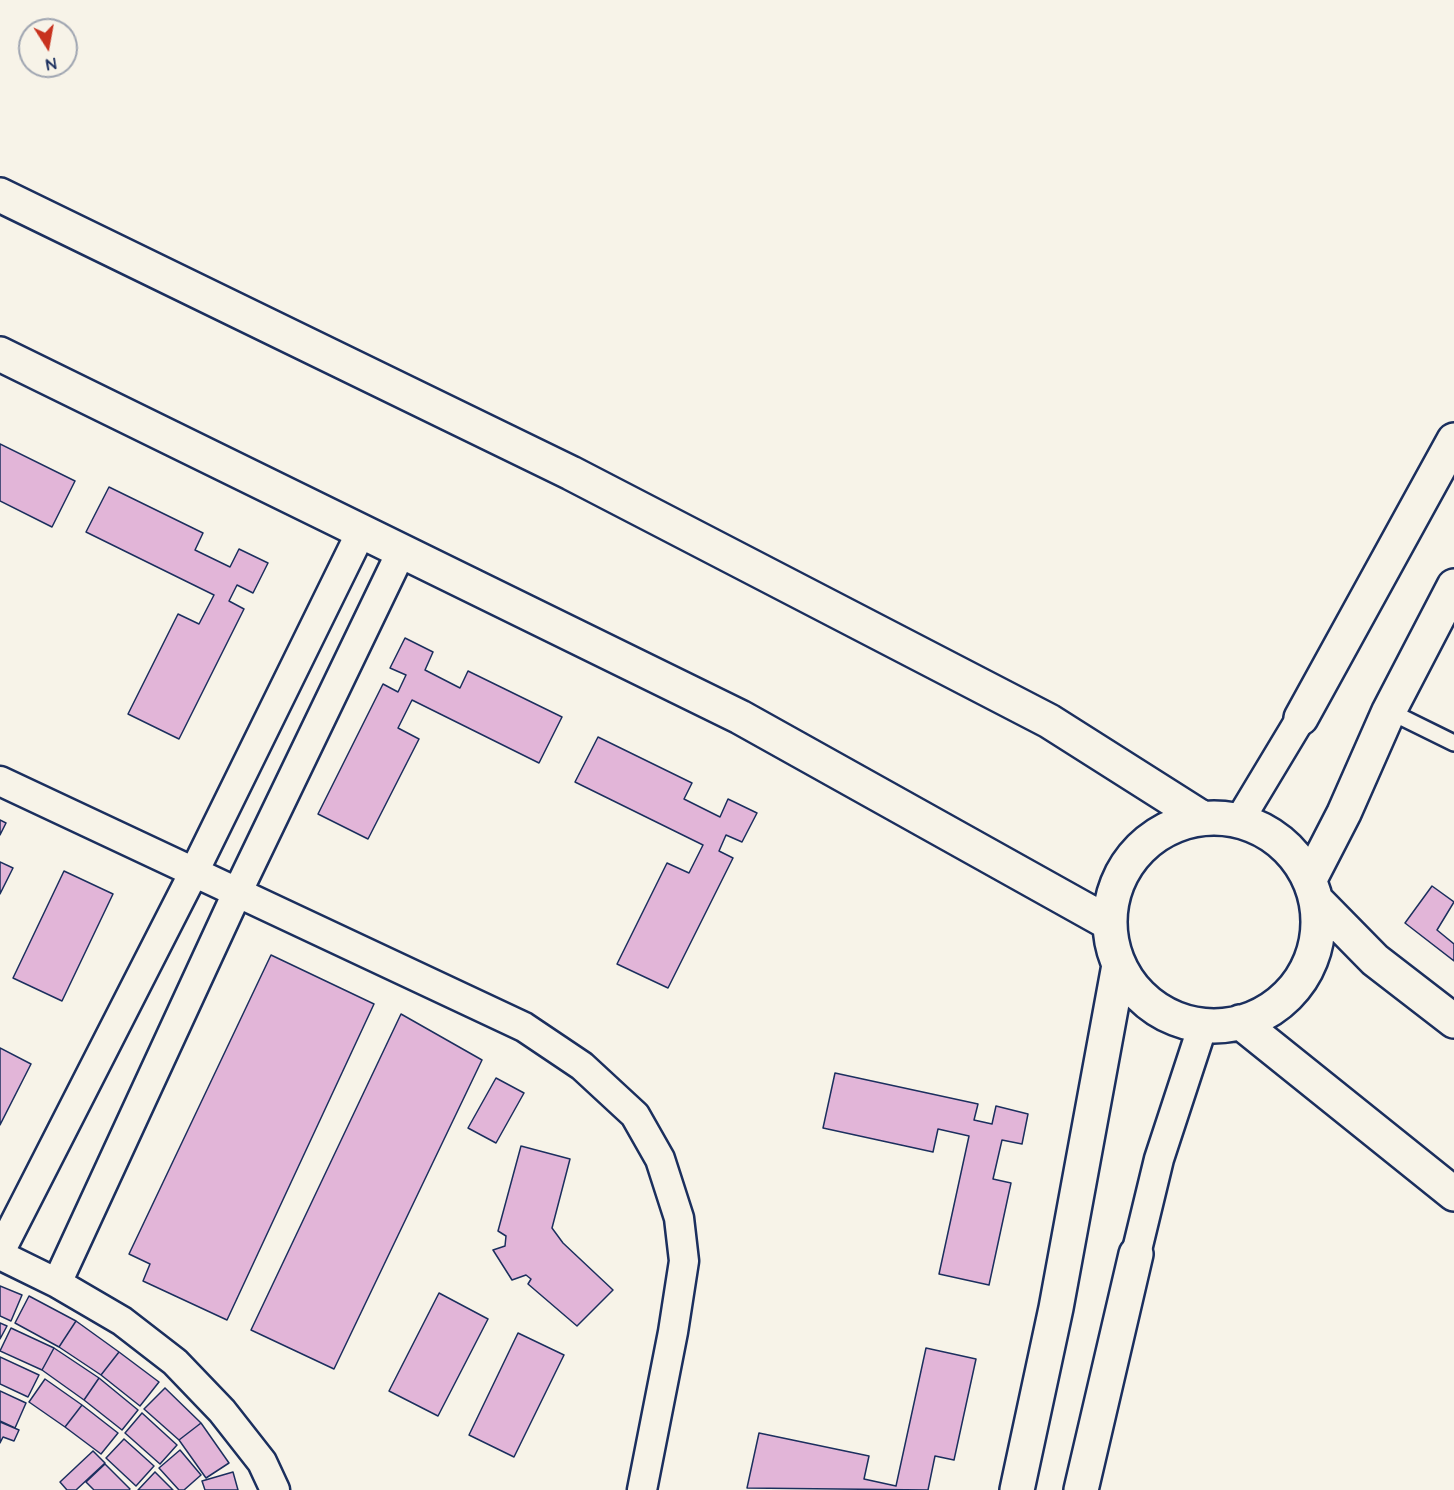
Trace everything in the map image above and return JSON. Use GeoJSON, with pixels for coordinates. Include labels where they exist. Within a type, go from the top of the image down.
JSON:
{"type":"FeatureCollection","features":[{"type":"Feature","properties":{"kind":"street"},"geometry":{"type":"LineString","coordinates":[[0,195],[572,473],[1049,721],[1202,818]]}},
{"type":"Feature","properties":{"kind":"street"},"geometry":{"type":"LineString","coordinates":[[0,354],[740,717],[1109,923]]}},
{"type":"Feature","properties":{"kind":"street"},"geometry":{"type":"LineString","coordinates":[[1239,820],[1301,718],[1454,440]]}},
{"type":"Feature","properties":{"kind":"street"},"geometry":{"type":"LineString","coordinates":[[275,1490],[255,1454],[222,1411],[175,1362],[122,1321],[57,1283],[0,1254],[193,874],[362,530]]}},
{"type":"Feature","properties":{"kind":"street"},"geometry":{"type":"LineString","coordinates":[[57,1283],[237,893],[402,550]]}},
{"type":"Feature","properties":{"kind":"street"},"geometry":{"type":"LineString","coordinates":[[1454,586],[1389,711],[1313,889],[1317,939],[1303,976],[1276,1005],[1240,1022],[1203,1025],[1182,1021],[1153,1006],[1130,984],[1119,965],[1109,923],[1111,901],[1129,862],[1161,832],[1181,823],[1202,818],[1239,820],[1273,836],[1300,862],[1313,889],[1375,960],[1454,1021]]}},
{"type":"Feature","properties":{"kind":"street"},"geometry":{"type":"LineString","coordinates":[[0,781],[193,874],[524,1027],[582,1066],[635,1115],[660,1159],[679,1218],[684,1261],[674,1332],[642,1490]]}},
{"type":"Feature","properties":{"kind":"street"},"geometry":{"type":"LineString","coordinates":[[1017,1490],[1061,1285],[1119,965]]}},
{"type":"Feature","properties":{"kind":"street"},"geometry":{"type":"LineString","coordinates":[[1240,1022],[1454,1194]]}},
{"type":"Feature","properties":{"kind":"street"},"geometry":{"type":"LineString","coordinates":[[1081,1490],[1159,1160],[1203,1025]]}},
{"type":"Feature","properties":{"kind":"lane"},"geometry":{"type":"LineString","coordinates":[[1389,711],[1454,743]]}},
{"type":"Feature","properties":{"kind":"building"},"geometry":{"type":"Polygon","coordinates":[[[0,444],[75,481],[52,527],[0,501],[0,444]]]}},
{"type":"Feature","properties":{"kind":"building"},"geometry":{"type":"Polygon","coordinates":[[[109,487],[203,533],[195,550],[230,567],[239,549],[268,563],[253,593],[237,585],[229,601],[244,609],[179,739],[128,714],[178,614],[199,624],[214,595],[86,532],[109,487]]]}},
{"type":"Feature","properties":{"kind":"building"},"geometry":{"type":"Polygon","coordinates":[[[405,638],[433,652],[425,670],[460,688],[468,671],[562,717],[539,763],[412,700],[398,728],[419,739],[368,839],[318,814],[383,684],[398,692],[406,675],[390,668],[405,638]]]}},
{"type":"Feature","properties":{"kind":"building"},"geometry":{"type":"Polygon","coordinates":[[[598,737],[692,783],[684,799],[720,817],[728,799],[757,813],[742,842],[726,835],[719,851],[733,858],[668,988],[617,964],[667,863],[689,873],[703,845],[575,782],[598,737]]]}},
{"type":"Feature","properties":{"kind":"building"},"geometry":{"type":"Polygon","coordinates":[[[0,820],[6,823],[0,835],[0,820]]]}},
{"type":"Feature","properties":{"kind":"building"},"geometry":{"type":"Polygon","coordinates":[[[0,862],[13,868],[0,894],[0,862]]]}},
{"type":"Feature","properties":{"kind":"building"},"geometry":{"type":"Polygon","coordinates":[[[64,871],[113,894],[62,1001],[13,978],[64,871]]]}},
{"type":"Feature","properties":{"kind":"building"},"geometry":{"type":"Polygon","coordinates":[[[1432,886],[1454,902],[1437,930],[1454,944],[1454,961],[1405,923],[1432,886]]]}},
{"type":"Feature","properties":{"kind":"building"},"geometry":{"type":"Polygon","coordinates":[[[271,955],[374,1004],[227,1320],[143,1281],[150,1264],[129,1254],[271,955]]]}},
{"type":"Feature","properties":{"kind":"building"},"geometry":{"type":"Polygon","coordinates":[[[401,1014],[482,1060],[334,1369],[251,1330],[401,1014]]]}},
{"type":"Feature","properties":{"kind":"building"},"geometry":{"type":"Polygon","coordinates":[[[0,1048],[31,1064],[0,1125],[0,1048]]]}},
{"type":"Feature","properties":{"kind":"building"},"geometry":{"type":"Polygon","coordinates":[[[835,1073],[978,1104],[974,1120],[992,1124],[996,1106],[1028,1114],[1022,1144],[1002,1140],[993,1179],[1011,1183],[989,1285],[939,1274],[969,1136],[938,1129],[933,1152],[823,1128],[835,1073]]]}},
{"type":"Feature","properties":{"kind":"building"},"geometry":{"type":"Polygon","coordinates":[[[496,1078],[524,1093],[496,1143],[468,1128],[496,1078]]]}},
{"type":"Feature","properties":{"kind":"building"},"geometry":{"type":"Polygon","coordinates":[[[521,1146],[570,1159],[552,1228],[563,1243],[613,1290],[577,1326],[528,1284],[531,1279],[526,1275],[512,1280],[493,1250],[505,1246],[506,1236],[498,1231],[521,1146]]]}},
{"type":"Feature","properties":{"kind":"building"},"geometry":{"type":"Polygon","coordinates":[[[0,1286],[22,1295],[11,1321],[0,1316],[0,1286]]]}},
{"type":"Feature","properties":{"kind":"building"},"geometry":{"type":"Polygon","coordinates":[[[439,1293],[488,1319],[438,1416],[389,1391],[439,1293]]]}},
{"type":"Feature","properties":{"kind":"building"},"geometry":{"type":"Polygon","coordinates":[[[29,1296],[76,1321],[59,1347],[15,1323],[29,1296]]]}},
{"type":"Feature","properties":{"kind":"building"},"geometry":{"type":"Polygon","coordinates":[[[76,1321],[119,1352],[101,1375],[59,1347],[76,1321]]]}},
{"type":"Feature","properties":{"kind":"building"},"geometry":{"type":"Polygon","coordinates":[[[0,1323],[7,1326],[0,1339],[0,1323]]]}},
{"type":"Feature","properties":{"kind":"building"},"geometry":{"type":"Polygon","coordinates":[[[11,1328],[54,1348],[42,1370],[0,1351],[11,1328]]]}},
{"type":"Feature","properties":{"kind":"building"},"geometry":{"type":"Polygon","coordinates":[[[518,1333],[564,1355],[514,1457],[469,1435],[518,1333]]]}},
{"type":"Feature","properties":{"kind":"building"},"geometry":{"type":"Polygon","coordinates":[[[54,1348],[99,1378],[84,1400],[42,1370],[54,1348]]]}},
{"type":"Feature","properties":{"kind":"building"},"geometry":{"type":"Polygon","coordinates":[[[926,1348],[976,1359],[954,1460],[935,1456],[928,1490],[747,1488],[759,1433],[869,1456],[864,1479],[896,1486],[926,1348]]]}},
{"type":"Feature","properties":{"kind":"building"},"geometry":{"type":"Polygon","coordinates":[[[119,1352],[159,1382],[140,1406],[101,1375],[119,1352]]]}},
{"type":"Feature","properties":{"kind":"building"},"geometry":{"type":"Polygon","coordinates":[[[0,1357],[39,1375],[28,1397],[0,1384],[0,1357]]]}},
{"type":"Feature","properties":{"kind":"building"},"geometry":{"type":"Polygon","coordinates":[[[99,1378],[138,1410],[122,1430],[84,1400],[99,1378]]]}},
{"type":"Feature","properties":{"kind":"building"},"geometry":{"type":"Polygon","coordinates":[[[45,1379],[82,1405],[65,1427],[29,1402],[45,1379]]]}},
{"type":"Feature","properties":{"kind":"building"},"geometry":{"type":"Polygon","coordinates":[[[165,1388],[201,1423],[179,1440],[144,1409],[165,1388]]]}},
{"type":"Feature","properties":{"kind":"building"},"geometry":{"type":"Polygon","coordinates":[[[0,1391],[26,1403],[15,1428],[0,1421],[0,1391]]]}},
{"type":"Feature","properties":{"kind":"building"},"geometry":{"type":"Polygon","coordinates":[[[82,1405],[118,1433],[101,1454],[65,1427],[82,1405]]]}},
{"type":"Feature","properties":{"kind":"building"},"geometry":{"type":"Polygon","coordinates":[[[142,1413],[177,1445],[160,1464],[125,1433],[142,1413]]]}},
{"type":"Feature","properties":{"kind":"building"},"geometry":{"type":"Polygon","coordinates":[[[0,1422],[19,1430],[14,1441],[3,1437],[0,1443],[0,1422]]]}},
{"type":"Feature","properties":{"kind":"building"},"geometry":{"type":"Polygon","coordinates":[[[201,1423],[229,1463],[206,1478],[179,1440],[201,1423]]]}},
{"type":"Feature","properties":{"kind":"building"},"geometry":{"type":"Polygon","coordinates":[[[124,1439],[154,1466],[136,1486],[106,1458],[124,1439]]]}},
{"type":"Feature","properties":{"kind":"building"},"geometry":{"type":"Polygon","coordinates":[[[180,1450],[201,1475],[184,1490],[179,1490],[159,1468],[180,1450]]]}},
{"type":"Feature","properties":{"kind":"building"},"geometry":{"type":"Polygon","coordinates":[[[93,1451],[105,1463],[76,1490],[67,1490],[60,1482],[93,1451]]]}},
{"type":"Feature","properties":{"kind":"building"},"geometry":{"type":"Polygon","coordinates":[[[105,1464],[129,1490],[94,1490],[86,1482],[105,1464]]]}},
{"type":"Feature","properties":{"kind":"building"},"geometry":{"type":"Polygon","coordinates":[[[155,1472],[173,1490],[138,1490],[155,1472]]]}},
{"type":"Feature","properties":{"kind":"building"},"geometry":{"type":"Polygon","coordinates":[[[233,1472],[238,1490],[205,1490],[202,1481],[233,1472]]]}}]}
